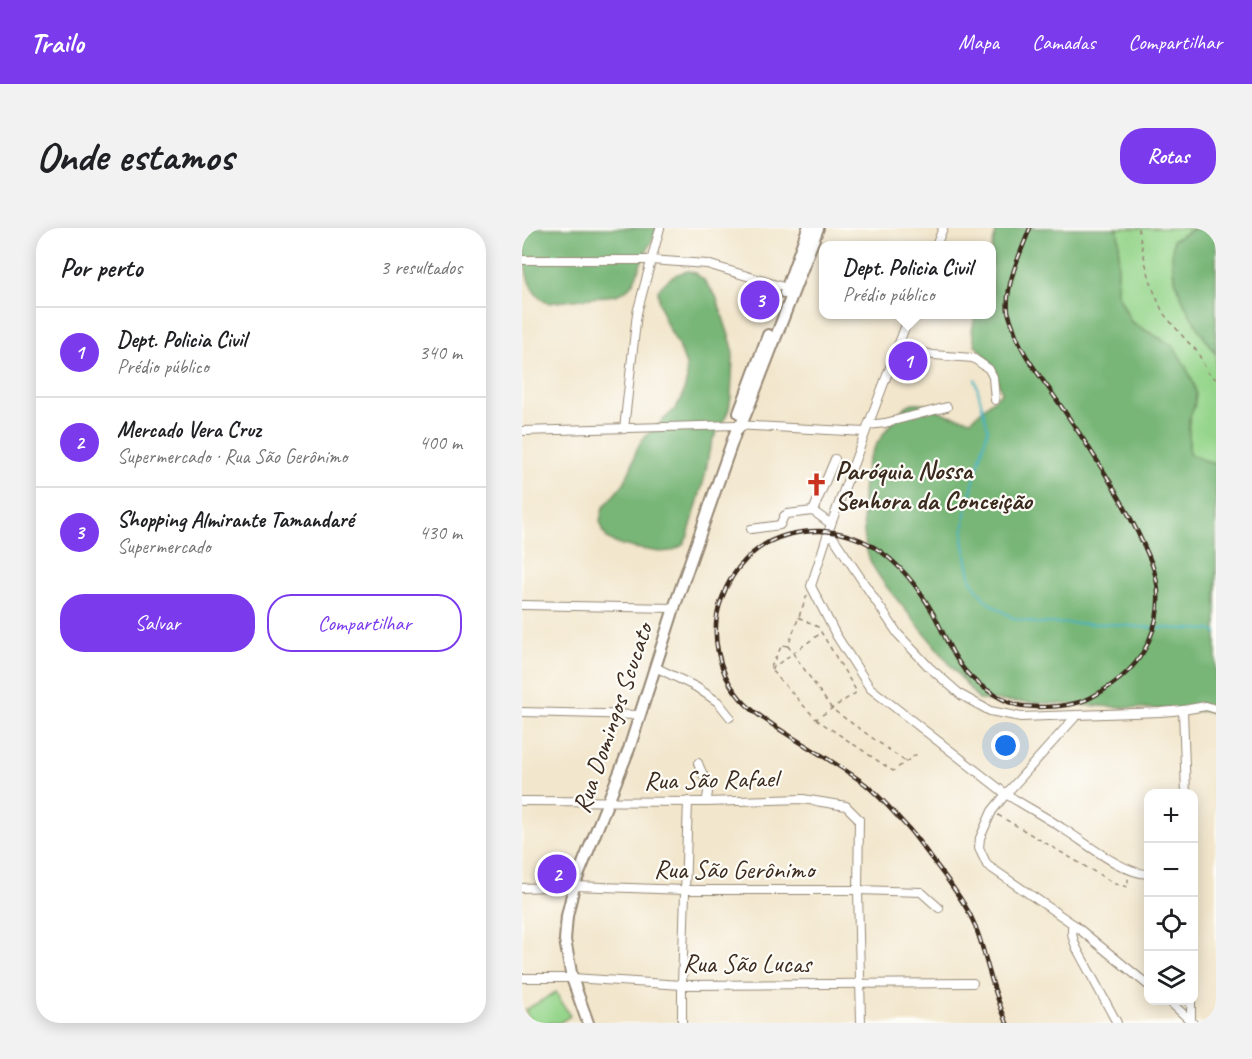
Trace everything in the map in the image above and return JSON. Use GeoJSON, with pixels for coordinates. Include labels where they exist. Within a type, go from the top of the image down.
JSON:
{"type":"FeatureCollection","features":[{"type":"Feature","properties":{"kind":"main road","name":"Rua Domingos Scucato"},"geometry":{"type":"LineString","coordinates":[[790,289],[808,228]]}},
{"type":"Feature","properties":{"kind":"main road","name":"Rua Domingos Scucato"},"geometry":{"type":"LineString","coordinates":[[588,1023],[572,978],[565,940],[567,916],[574,886],[628,749],[674,608],[738,427],[790,289],[818,228]]}},
{"type":"Feature","properties":{"kind":"street"},"geometry":{"type":"LineString","coordinates":[[624,429],[637,313],[660,228]]}},
{"type":"Feature","properties":{"kind":"street"},"geometry":{"type":"LineString","coordinates":[[522,260],[650,260],[707,264],[790,289]]}},
{"type":"Feature","properties":{"kind":"street"},"geometry":{"type":"LineString","coordinates":[[908,319],[830,527],[811,586],[836,635],[870,688],[1006,794],[1120,865],[1144,874]]}},
{"type":"Feature","properties":{"kind":"street"},"geometry":{"type":"LineString","coordinates":[[898,345],[933,355],[973,358],[988,369],[993,377],[995,400]]}},
{"type":"Feature","properties":{"kind":"street"},"geometry":{"type":"LineString","coordinates":[[522,431],[738,427],[867,429],[947,407]]}},
{"type":"Feature","properties":{"kind":"street"},"geometry":{"type":"LineString","coordinates":[[813,511],[835,459]]}},
{"type":"Feature","properties":{"kind":"street"},"geometry":{"type":"LineString","coordinates":[[751,529],[780,525],[787,514],[813,511],[830,527],[867,590],[898,634],[929,667],[961,695],[990,711],[1022,717],[1183,710],[1206,706],[1216,709]]}},
{"type":"Feature","properties":{"kind":"street"},"geometry":{"type":"LineString","coordinates":[[522,605],[674,608]]}},
{"type":"Feature","properties":{"kind":"street"},"geometry":{"type":"LineString","coordinates":[[655,668],[696,687],[718,702],[730,717]]}},
{"type":"Feature","properties":{"kind":"street"},"geometry":{"type":"LineString","coordinates":[[1183,710],[1186,789]]}},
{"type":"Feature","properties":{"kind":"street"},"geometry":{"type":"LineString","coordinates":[[522,712],[640,715]]}},
{"type":"Feature","properties":{"kind":"street"},"geometry":{"type":"LineString","coordinates":[[1077,715],[992,812],[980,838],[979,848],[987,866],[1073,924],[1144,981]]}},
{"type":"Feature","properties":{"kind":"street"},"geometry":{"type":"LineString","coordinates":[[698,763],[708,784],[709,794],[706,802]]}},
{"type":"Feature","properties":{"kind":"street","name":"Rua São Rafael"},"geometry":{"type":"LineString","coordinates":[[522,801],[706,802],[803,799],[846,806],[860,819],[858,890]]}},
{"type":"Feature","properties":{"kind":"street"},"geometry":{"type":"LineString","coordinates":[[682,1023],[688,801]]}},
{"type":"Feature","properties":{"kind":"street","name":"Rua São Gerônimo"},"geometry":{"type":"LineString","coordinates":[[522,888],[574,886],[685,890],[921,892],[939,908]]}},
{"type":"Feature","properties":{"kind":"street"},"geometry":{"type":"LineString","coordinates":[[858,890],[861,1023]]}},
{"type":"Feature","properties":{"kind":"street"},"geometry":{"type":"LineString","coordinates":[[1073,924],[1072,938],[1117,1023]]}},
{"type":"Feature","properties":{"kind":"street","name":"Rua São Lucas"},"geometry":{"type":"LineString","coordinates":[[522,978],[572,978],[682,985],[973,983]]}},
{"type":"Feature","properties":{"kind":"street"},"geometry":{"type":"LineString","coordinates":[[1172,1005],[1192,1023]]}},
{"type":"Feature","properties":{"kind":"street"},"geometry":{"type":"LineString","coordinates":[[1191,1005],[1192,1023]]}},
{"type":"Feature","properties":{"kind":"path"},"geometry":{"type":"LineString","coordinates":[[1138,228],[1153,289],[1163,313],[1197,351],[1208,373],[1216,379]]}},
{"type":"Feature","properties":{"kind":"path"},"geometry":{"type":"LineString","coordinates":[[788,646],[811,586]]}},
{"type":"Feature","properties":{"kind":"path"},"geometry":{"type":"LineString","coordinates":[[798,617],[818,627],[857,692],[816,719]]}},
{"type":"Feature","properties":{"kind":"path"},"geometry":{"type":"LineString","coordinates":[[770,669],[822,633]]}},
{"type":"Feature","properties":{"kind":"path"},"geometry":{"type":"LineString","coordinates":[[770,669],[782,645],[788,646],[832,709],[906,762]]}},
{"type":"Feature","properties":{"kind":"path"},"geometry":{"type":"LineString","coordinates":[[770,669],[816,719],[893,771],[918,754]]}},
{"type":"Feature","properties":{"kind":"path"},"geometry":{"type":"LineString","coordinates":[[992,812],[1115,884],[1128,887],[1128,879],[1120,865]]}},
{"type":"Feature","properties":{"kind":"green space"},"geometry":{"type":"Polygon","coordinates":[[[523,228],[658,228],[632,285],[623,292],[616,295],[548,303],[540,298],[529,282],[526,272],[523,228]]]}},
{"type":"Feature","properties":{"kind":"green space"},"geometry":{"type":"Polygon","coordinates":[[[997,228],[1118,228],[1117,292],[1131,322],[1173,346],[1194,384],[1196,394],[1189,419],[1189,454],[1216,465],[1216,712],[979,700],[886,586],[871,563],[863,522],[865,472],[873,449],[895,418],[910,404],[920,403],[949,415],[971,420],[1002,392],[990,362],[975,345],[972,331],[974,319],[996,319],[996,241],[994,241],[997,228]]]}},
{"type":"Feature","properties":{"kind":"green space"},"geometry":{"type":"Polygon","coordinates":[[[1118,228],[1196,228],[1173,240],[1173,272],[1177,285],[1202,334],[1216,354],[1216,465],[1189,454],[1189,419],[1194,407],[1173,346],[1131,322],[1117,292],[1118,228]]]}},
{"type":"Feature","properties":{"kind":"green space"},"geometry":{"type":"Polygon","coordinates":[[[1196,228],[1216,228],[1216,354],[1185,306],[1173,270],[1173,240],[1196,228]]]}},
{"type":"Feature","properties":{"kind":"green space"},"geometry":{"type":"Polygon","coordinates":[[[688,271],[704,280],[716,296],[732,345],[731,396],[729,409],[713,439],[709,452],[705,476],[688,536],[683,545],[672,551],[660,552],[615,543],[607,538],[600,521],[603,508],[624,483],[642,440],[675,409],[682,398],[687,379],[686,365],[664,319],[658,290],[671,278],[688,271]]]}},
{"type":"Feature","properties":{"kind":"green space"},"geometry":{"type":"Polygon","coordinates":[[[556,992],[570,1016],[559,1023],[532,1023],[525,1010],[556,992]]]}},
{"type":"Feature","properties":{"kind":"waterway"},"geometry":{"type":"LineString","coordinates":[[975,379],[988,429],[965,514],[963,540],[971,581],[986,601],[1013,618],[1035,623],[1109,624],[1211,630],[1216,633]]}},
{"type":"Feature","properties":{"kind":"railway"},"geometry":{"type":"LineString","coordinates":[[1007,1023],[975,925],[947,879],[909,829],[871,789],[768,721],[741,699],[723,669],[718,652],[716,631],[718,611],[726,587],[739,567],[755,551],[787,535],[811,531],[834,532],[854,537],[890,559],[920,593],[962,667],[983,687],[1008,702],[1019,706],[1044,707],[1064,706],[1084,701],[1126,673],[1140,657],[1152,633],[1157,610],[1157,584],[1151,562],[1129,515],[1108,479],[1024,353],[1008,313],[1011,279],[1030,228]]}},
{"type":"Feature","properties":{"kind":"place","name":"Shopping Almirante Tamandaré"},"geometry":{"type":"Point","coordinates":[760,300]}},
{"type":"Feature","properties":{"kind":"place","name":"Dept. Policia Civil"},"geometry":{"type":"Point","coordinates":[908,361]}},
{"type":"Feature","properties":{"kind":"place","name":"Paróquia Nossa Senhora da Conceição"},"geometry":{"type":"Point","coordinates":[817,485]}},
{"type":"Feature","properties":{"kind":"place","name":"Mercado Vera Cruz"},"geometry":{"type":"Point","coordinates":[557,874]}}]}
